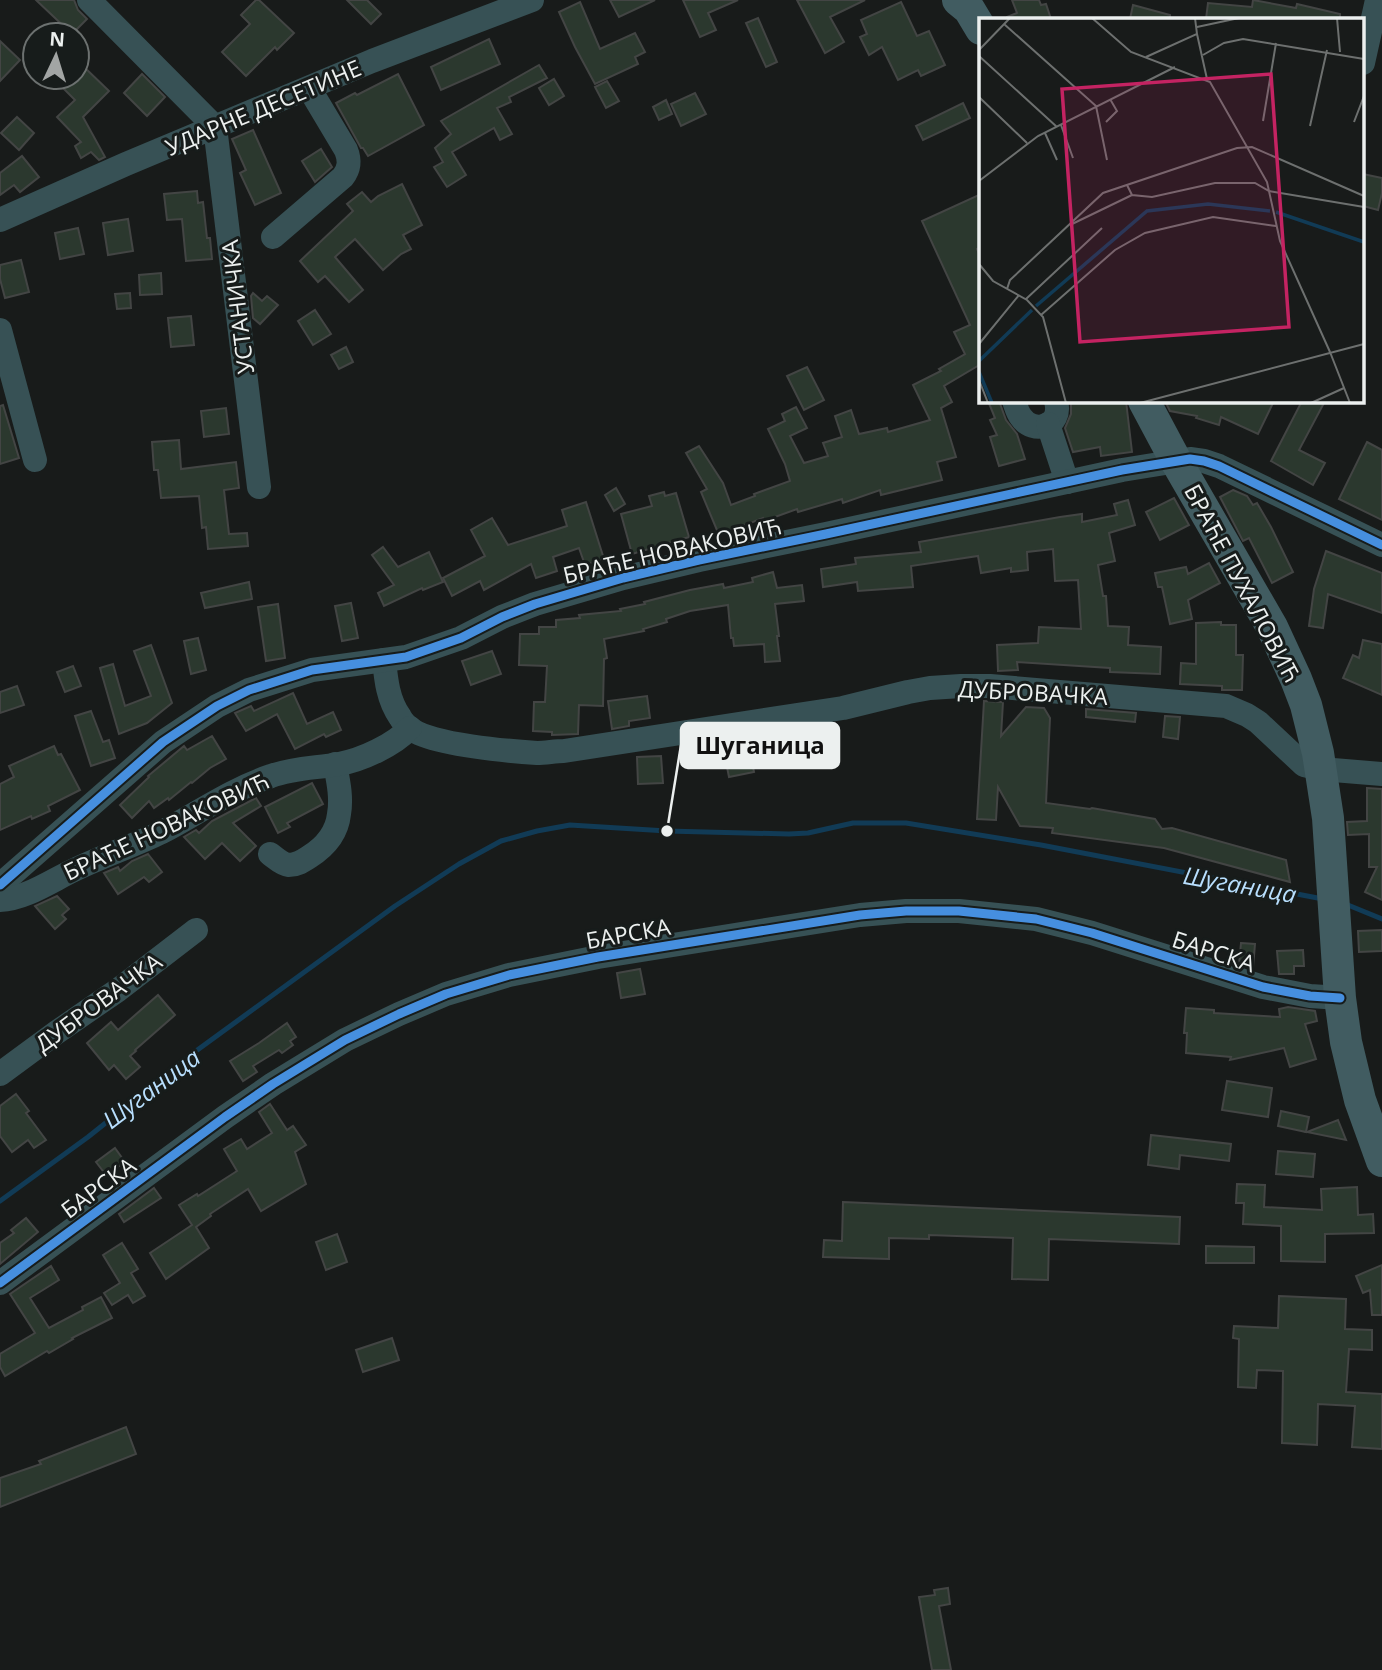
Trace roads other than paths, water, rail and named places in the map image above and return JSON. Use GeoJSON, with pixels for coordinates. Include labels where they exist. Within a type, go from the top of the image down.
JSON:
{"type":"FeatureCollection","features":[{"type":"Feature","properties":{"kind":"main road"},"geometry":{"type":"LineString","coordinates":[[958,0],[969,9],[979,26]]}},
{"type":"Feature","properties":{"kind":"main road","name":"БРАЋЕ ПУХАЛОВИЋ"},"geometry":{"type":"LineString","coordinates":[[1145,402],[1272,627],[1306,705],[1318,753],[1328,817],[1340,998],[1346,1042],[1356,1084],[1382,1161]]}},
{"type":"Feature","properties":{"kind":"street"},"geometry":{"type":"LineString","coordinates":[[89,0],[215,127]]}},
{"type":"Feature","properties":{"kind":"street","name":"УДАРНЕ ДЕСЕТИНЕ"},"geometry":{"type":"LineString","coordinates":[[0,220],[126,164],[529,0]]}},
{"type":"Feature","properties":{"kind":"street"},"geometry":{"type":"LineString","coordinates":[[1364,58],[1377,0]]}},
{"type":"Feature","properties":{"kind":"street"},"geometry":{"type":"LineString","coordinates":[[273,237],[348,169],[346,150],[309,88]]}},
{"type":"Feature","properties":{"kind":"street","name":"УСТАНИЧКА"},"geometry":{"type":"LineString","coordinates":[[215,127],[259,487]]}},
{"type":"Feature","properties":{"kind":"street"},"geometry":{"type":"LineString","coordinates":[[0,330],[35,460]]}},
{"type":"Feature","properties":{"kind":"street"},"geometry":{"type":"LineString","coordinates":[[1014,402],[1019,415],[1029,424],[1039,426],[1052,412]]}},
{"type":"Feature","properties":{"kind":"street"},"geometry":{"type":"LineString","coordinates":[[1052,412],[1067,482]]}},
{"type":"Feature","properties":{"kind":"street","name":"БРАЋЕ НОВАКОВИЋ"},"geometry":{"type":"LineString","coordinates":[[0,885],[163,742],[217,706],[249,690],[312,670],[406,657],[461,638],[502,617],[536,604],[623,578],[1122,470],[1190,459],[1219,466],[1382,545]]}},
{"type":"Feature","properties":{"kind":"street"},"geometry":{"type":"LineString","coordinates":[[384,660],[388,692],[400,718],[410,729]]}},
{"type":"Feature","properties":{"kind":"street","name":"ДУБРОВАЧКА"},"geometry":{"type":"LineString","coordinates":[[410,729],[435,740],[540,753],[843,708],[919,690],[990,686],[1226,706],[1258,722],[1304,765],[1382,774]]}},
{"type":"Feature","properties":{"kind":"street","name":"БРАЋЕ НОВАКОВИЋ"},"geometry":{"type":"LineString","coordinates":[[0,900],[35,889],[110,853],[162,832],[272,775],[359,758],[399,739],[410,729]]}},
{"type":"Feature","properties":{"kind":"street"},"geometry":{"type":"LineString","coordinates":[[270,854],[281,863],[298,864],[320,850],[331,838],[340,813],[335,764]]}},
{"type":"Feature","properties":{"kind":"street","name":"БАРСКА"},"geometry":{"type":"LineString","coordinates":[[0,1283],[273,1084],[345,1041],[399,1014],[446,994],[509,975],[598,957],[860,915],[959,911],[1036,919],[1092,933],[1263,987],[1310,996],[1340,998]]}},
{"type":"Feature","properties":{"kind":"street","name":"ДУБРОВАЧКА"},"geometry":{"type":"LineString","coordinates":[[0,1074],[118,990],[196,930]]}},
{"type":"Feature","properties":{"kind":"waterway","name":"Шуганица"},"geometry":{"type":"LineString","coordinates":[[0,1201],[88,1137],[196,1051],[395,906],[459,864],[501,841],[537,831],[570,825],[789,834],[808,833],[853,823],[906,823],[1041,845],[1323,899]]}},
{"type":"Feature","properties":{"kind":"waterway","name":"Шуганица"},"geometry":{"type":"LineString","coordinates":[[1343,903],[1382,919]]}},
{"type":"Feature","properties":{"kind":"place","name":"Шуганица"},"geometry":{"type":"Point","coordinates":[667,831]}}]}
